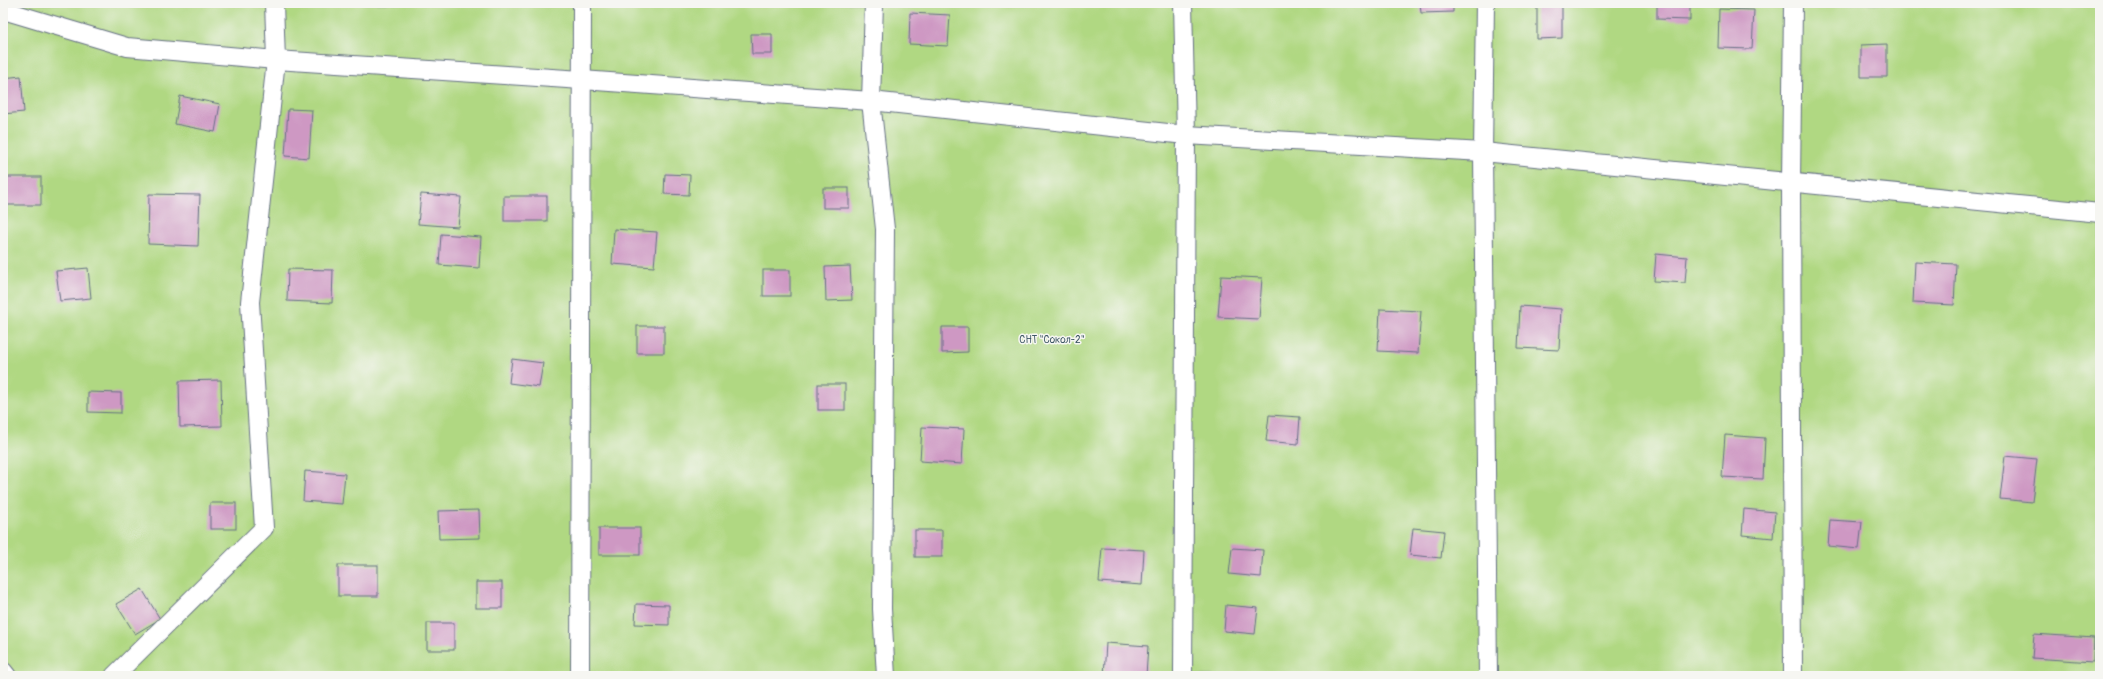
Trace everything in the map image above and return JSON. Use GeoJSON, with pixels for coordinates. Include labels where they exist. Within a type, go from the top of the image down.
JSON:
{"type":"FeatureCollection","features":[{"type":"Feature","properties":{"kind":"lane"},"geometry":{"type":"LineString","coordinates":[[114,676],[264,528],[250,302],[276,60],[274,3]]}},
{"type":"Feature","properties":{"kind":"lane"},"geometry":{"type":"LineString","coordinates":[[580,676],[582,3]]}},
{"type":"Feature","properties":{"kind":"lane"},"geometry":{"type":"LineString","coordinates":[[874,3],[871,101],[885,229],[882,609],[886,676]]}},
{"type":"Feature","properties":{"kind":"lane"},"geometry":{"type":"LineString","coordinates":[[1183,3],[1186,134],[1183,676]]}},
{"type":"Feature","properties":{"kind":"lane"},"geometry":{"type":"LineString","coordinates":[[1485,3],[1483,152],[1488,676]]}},
{"type":"Feature","properties":{"kind":"lane"},"geometry":{"type":"LineString","coordinates":[[1793,3],[1791,183],[1793,676]]}},
{"type":"Feature","properties":{"kind":"lane"},"geometry":{"type":"LineString","coordinates":[[3,10],[127,47],[276,60],[871,101],[1186,134],[1483,152],[2100,213]]}},
{"type":"Feature","properties":{"kind":"lane"},"geometry":{"type":"LineString","coordinates":[[3,671],[7,676]]}},
{"type":"Feature","properties":{"kind":"green space","name":"СНТ \"Сокол-2\""},"geometry":{"type":"Polygon","coordinates":[[[3,3],[2100,3],[2100,676],[3,676],[3,3]]]}},
{"type":"Feature","properties":{"kind":"building"},"geometry":{"type":"Polygon","coordinates":[[[1420,3],[1453,3],[1453,12],[1421,13],[1420,3]]]}},
{"type":"Feature","properties":{"kind":"building"},"geometry":{"type":"Polygon","coordinates":[[[1657,3],[1690,3],[1690,20],[1657,19],[1657,3]]]}},
{"type":"Feature","properties":{"kind":"building"},"geometry":{"type":"Polygon","coordinates":[[[1537,5],[1562,5],[1562,38],[1537,39],[1537,5]]]}},
{"type":"Feature","properties":{"kind":"building"},"geometry":{"type":"Polygon","coordinates":[[[1719,9],[1754,10],[1752,49],[1718,48],[1719,9]]]}},
{"type":"Feature","properties":{"kind":"building"},"geometry":{"type":"Polygon","coordinates":[[[910,13],[950,15],[948,46],[909,44],[910,13]]]}},
{"type":"Feature","properties":{"kind":"building"},"geometry":{"type":"Polygon","coordinates":[[[751,34],[772,34],[772,54],[752,54],[751,34]]]}},
{"type":"Feature","properties":{"kind":"building"},"geometry":{"type":"Polygon","coordinates":[[[1887,44],[1887,77],[1861,77],[1861,45],[1887,44]]]}},
{"type":"Feature","properties":{"kind":"building"},"geometry":{"type":"Polygon","coordinates":[[[21,76],[24,112],[3,114],[3,78],[21,76]]]}},
{"type":"Feature","properties":{"kind":"building"},"geometry":{"type":"Polygon","coordinates":[[[180,96],[220,104],[215,132],[175,124],[180,96]]]}},
{"type":"Feature","properties":{"kind":"building"},"geometry":{"type":"Polygon","coordinates":[[[288,109],[312,110],[309,158],[285,156],[288,109]]]}},
{"type":"Feature","properties":{"kind":"building"},"geometry":{"type":"Polygon","coordinates":[[[665,174],[690,175],[689,195],[664,194],[665,174]]]}},
{"type":"Feature","properties":{"kind":"building"},"geometry":{"type":"Polygon","coordinates":[[[3,177],[41,177],[41,205],[3,205],[3,177]]]}},
{"type":"Feature","properties":{"kind":"building"},"geometry":{"type":"Polygon","coordinates":[[[823,188],[849,188],[849,208],[823,208],[823,188]]]}},
{"type":"Feature","properties":{"kind":"building"},"geometry":{"type":"Polygon","coordinates":[[[149,194],[200,195],[198,246],[148,244],[149,194]]]}},
{"type":"Feature","properties":{"kind":"building"},"geometry":{"type":"Polygon","coordinates":[[[421,194],[461,197],[458,227],[418,224],[421,194]]]}},
{"type":"Feature","properties":{"kind":"building"},"geometry":{"type":"Polygon","coordinates":[[[504,196],[547,196],[547,221],[504,221],[504,196]]]}},
{"type":"Feature","properties":{"kind":"building"},"geometry":{"type":"Polygon","coordinates":[[[614,229],[657,232],[654,267],[612,264],[614,229]]]}},
{"type":"Feature","properties":{"kind":"building"},"geometry":{"type":"Polygon","coordinates":[[[441,234],[481,237],[479,268],[439,265],[441,234]]]}},
{"type":"Feature","properties":{"kind":"building"},"geometry":{"type":"Polygon","coordinates":[[[1656,254],[1687,257],[1685,283],[1654,281],[1656,254]]]}},
{"type":"Feature","properties":{"kind":"building"},"geometry":{"type":"Polygon","coordinates":[[[1915,262],[1956,264],[1954,305],[1913,303],[1915,262]]]}},
{"type":"Feature","properties":{"kind":"building"},"geometry":{"type":"Polygon","coordinates":[[[850,266],[852,300],[826,301],[825,267],[850,266]]]}},
{"type":"Feature","properties":{"kind":"building"},"geometry":{"type":"Polygon","coordinates":[[[88,268],[91,298],[60,301],[56,271],[88,268]]]}},
{"type":"Feature","properties":{"kind":"building"},"geometry":{"type":"Polygon","coordinates":[[[288,269],[333,270],[332,303],[287,301],[288,269]]]}},
{"type":"Feature","properties":{"kind":"building"},"geometry":{"type":"Polygon","coordinates":[[[763,270],[790,270],[790,296],[763,296],[763,270]]]}},
{"type":"Feature","properties":{"kind":"building"},"geometry":{"type":"Polygon","coordinates":[[[1221,276],[1262,278],[1259,319],[1218,317],[1221,276]]]}},
{"type":"Feature","properties":{"kind":"building"},"geometry":{"type":"Polygon","coordinates":[[[1520,306],[1561,309],[1559,350],[1518,348],[1520,306]]]}},
{"type":"Feature","properties":{"kind":"building"},"geometry":{"type":"Polygon","coordinates":[[[1380,309],[1421,311],[1418,353],[1378,351],[1380,309]]]}},
{"type":"Feature","properties":{"kind":"building"},"geometry":{"type":"Polygon","coordinates":[[[637,326],[664,326],[664,353],[637,353],[637,326]]]}},
{"type":"Feature","properties":{"kind":"building"},"geometry":{"type":"Polygon","coordinates":[[[942,327],[968,327],[968,352],[942,353],[942,327]]]}},
{"type":"Feature","properties":{"kind":"building"},"geometry":{"type":"Polygon","coordinates":[[[512,359],[543,363],[539,387],[509,383],[512,359]]]}},
{"type":"Feature","properties":{"kind":"building"},"geometry":{"type":"Polygon","coordinates":[[[221,380],[222,426],[180,427],[179,381],[221,380]]]}},
{"type":"Feature","properties":{"kind":"building"},"geometry":{"type":"Polygon","coordinates":[[[818,384],[845,384],[845,410],[818,410],[818,384]]]}},
{"type":"Feature","properties":{"kind":"building"},"geometry":{"type":"Polygon","coordinates":[[[88,392],[121,393],[121,413],[88,412],[88,392]]]}},
{"type":"Feature","properties":{"kind":"building"},"geometry":{"type":"Polygon","coordinates":[[[1269,415],[1300,417],[1298,444],[1266,441],[1269,415]]]}},
{"type":"Feature","properties":{"kind":"building"},"geometry":{"type":"Polygon","coordinates":[[[922,427],[964,429],[962,464],[920,461],[922,427]]]}},
{"type":"Feature","properties":{"kind":"building"},"geometry":{"type":"Polygon","coordinates":[[[1725,435],[1765,438],[1763,479],[1722,477],[1725,435]]]}},
{"type":"Feature","properties":{"kind":"building"},"geometry":{"type":"Polygon","coordinates":[[[2005,456],[2037,459],[2032,502],[2000,499],[2005,456]]]}},
{"type":"Feature","properties":{"kind":"building"},"geometry":{"type":"Polygon","coordinates":[[[305,471],[345,474],[342,504],[303,501],[305,471]]]}},
{"type":"Feature","properties":{"kind":"building"},"geometry":{"type":"Polygon","coordinates":[[[210,503],[236,503],[236,529],[210,529],[210,503]]]}},
{"type":"Feature","properties":{"kind":"building"},"geometry":{"type":"Polygon","coordinates":[[[1744,509],[1775,512],[1773,538],[1742,535],[1744,509]]]}},
{"type":"Feature","properties":{"kind":"building"},"geometry":{"type":"Polygon","coordinates":[[[479,510],[480,538],[439,539],[438,511],[479,510]]]}},
{"type":"Feature","properties":{"kind":"building"},"geometry":{"type":"Polygon","coordinates":[[[1830,520],[1862,522],[1859,549],[1828,546],[1830,520]]]}},
{"type":"Feature","properties":{"kind":"building"},"geometry":{"type":"Polygon","coordinates":[[[599,528],[640,528],[640,555],[599,555],[599,528]]]}},
{"type":"Feature","properties":{"kind":"building"},"geometry":{"type":"Polygon","coordinates":[[[1413,528],[1444,531],[1441,558],[1410,555],[1413,528]]]}},
{"type":"Feature","properties":{"kind":"building"},"geometry":{"type":"Polygon","coordinates":[[[915,530],[942,530],[942,557],[915,557],[915,530]]]}},
{"type":"Feature","properties":{"kind":"building"},"geometry":{"type":"Polygon","coordinates":[[[1102,548],[1144,550],[1142,585],[1099,582],[1102,548]]]}},
{"type":"Feature","properties":{"kind":"building"},"geometry":{"type":"Polygon","coordinates":[[[1232,548],[1263,550],[1261,577],[1229,574],[1232,548]]]}},
{"type":"Feature","properties":{"kind":"building"},"geometry":{"type":"Polygon","coordinates":[[[338,565],[378,565],[378,596],[338,596],[338,565]]]}},
{"type":"Feature","properties":{"kind":"building"},"geometry":{"type":"Polygon","coordinates":[[[476,582],[502,582],[502,608],[476,608],[476,582]]]}},
{"type":"Feature","properties":{"kind":"building"},"geometry":{"type":"Polygon","coordinates":[[[142,589],[160,619],[135,634],[116,604],[142,589]]]}},
{"type":"Feature","properties":{"kind":"building"},"geometry":{"type":"Polygon","coordinates":[[[636,604],[669,605],[669,625],[635,624],[636,604]]]}},
{"type":"Feature","properties":{"kind":"building"},"geometry":{"type":"Polygon","coordinates":[[[1226,605],[1258,608],[1255,634],[1224,631],[1226,605]]]}},
{"type":"Feature","properties":{"kind":"building"},"geometry":{"type":"Polygon","coordinates":[[[427,623],[454,623],[454,650],[427,650],[427,623]]]}},
{"type":"Feature","properties":{"kind":"building"},"geometry":{"type":"Polygon","coordinates":[[[2034,634],[2094,638],[2093,662],[2032,658],[2034,634]]]}},
{"type":"Feature","properties":{"kind":"building"},"geometry":{"type":"Polygon","coordinates":[[[1106,643],[1148,646],[1146,676],[1104,676],[1106,643]]]}}]}
